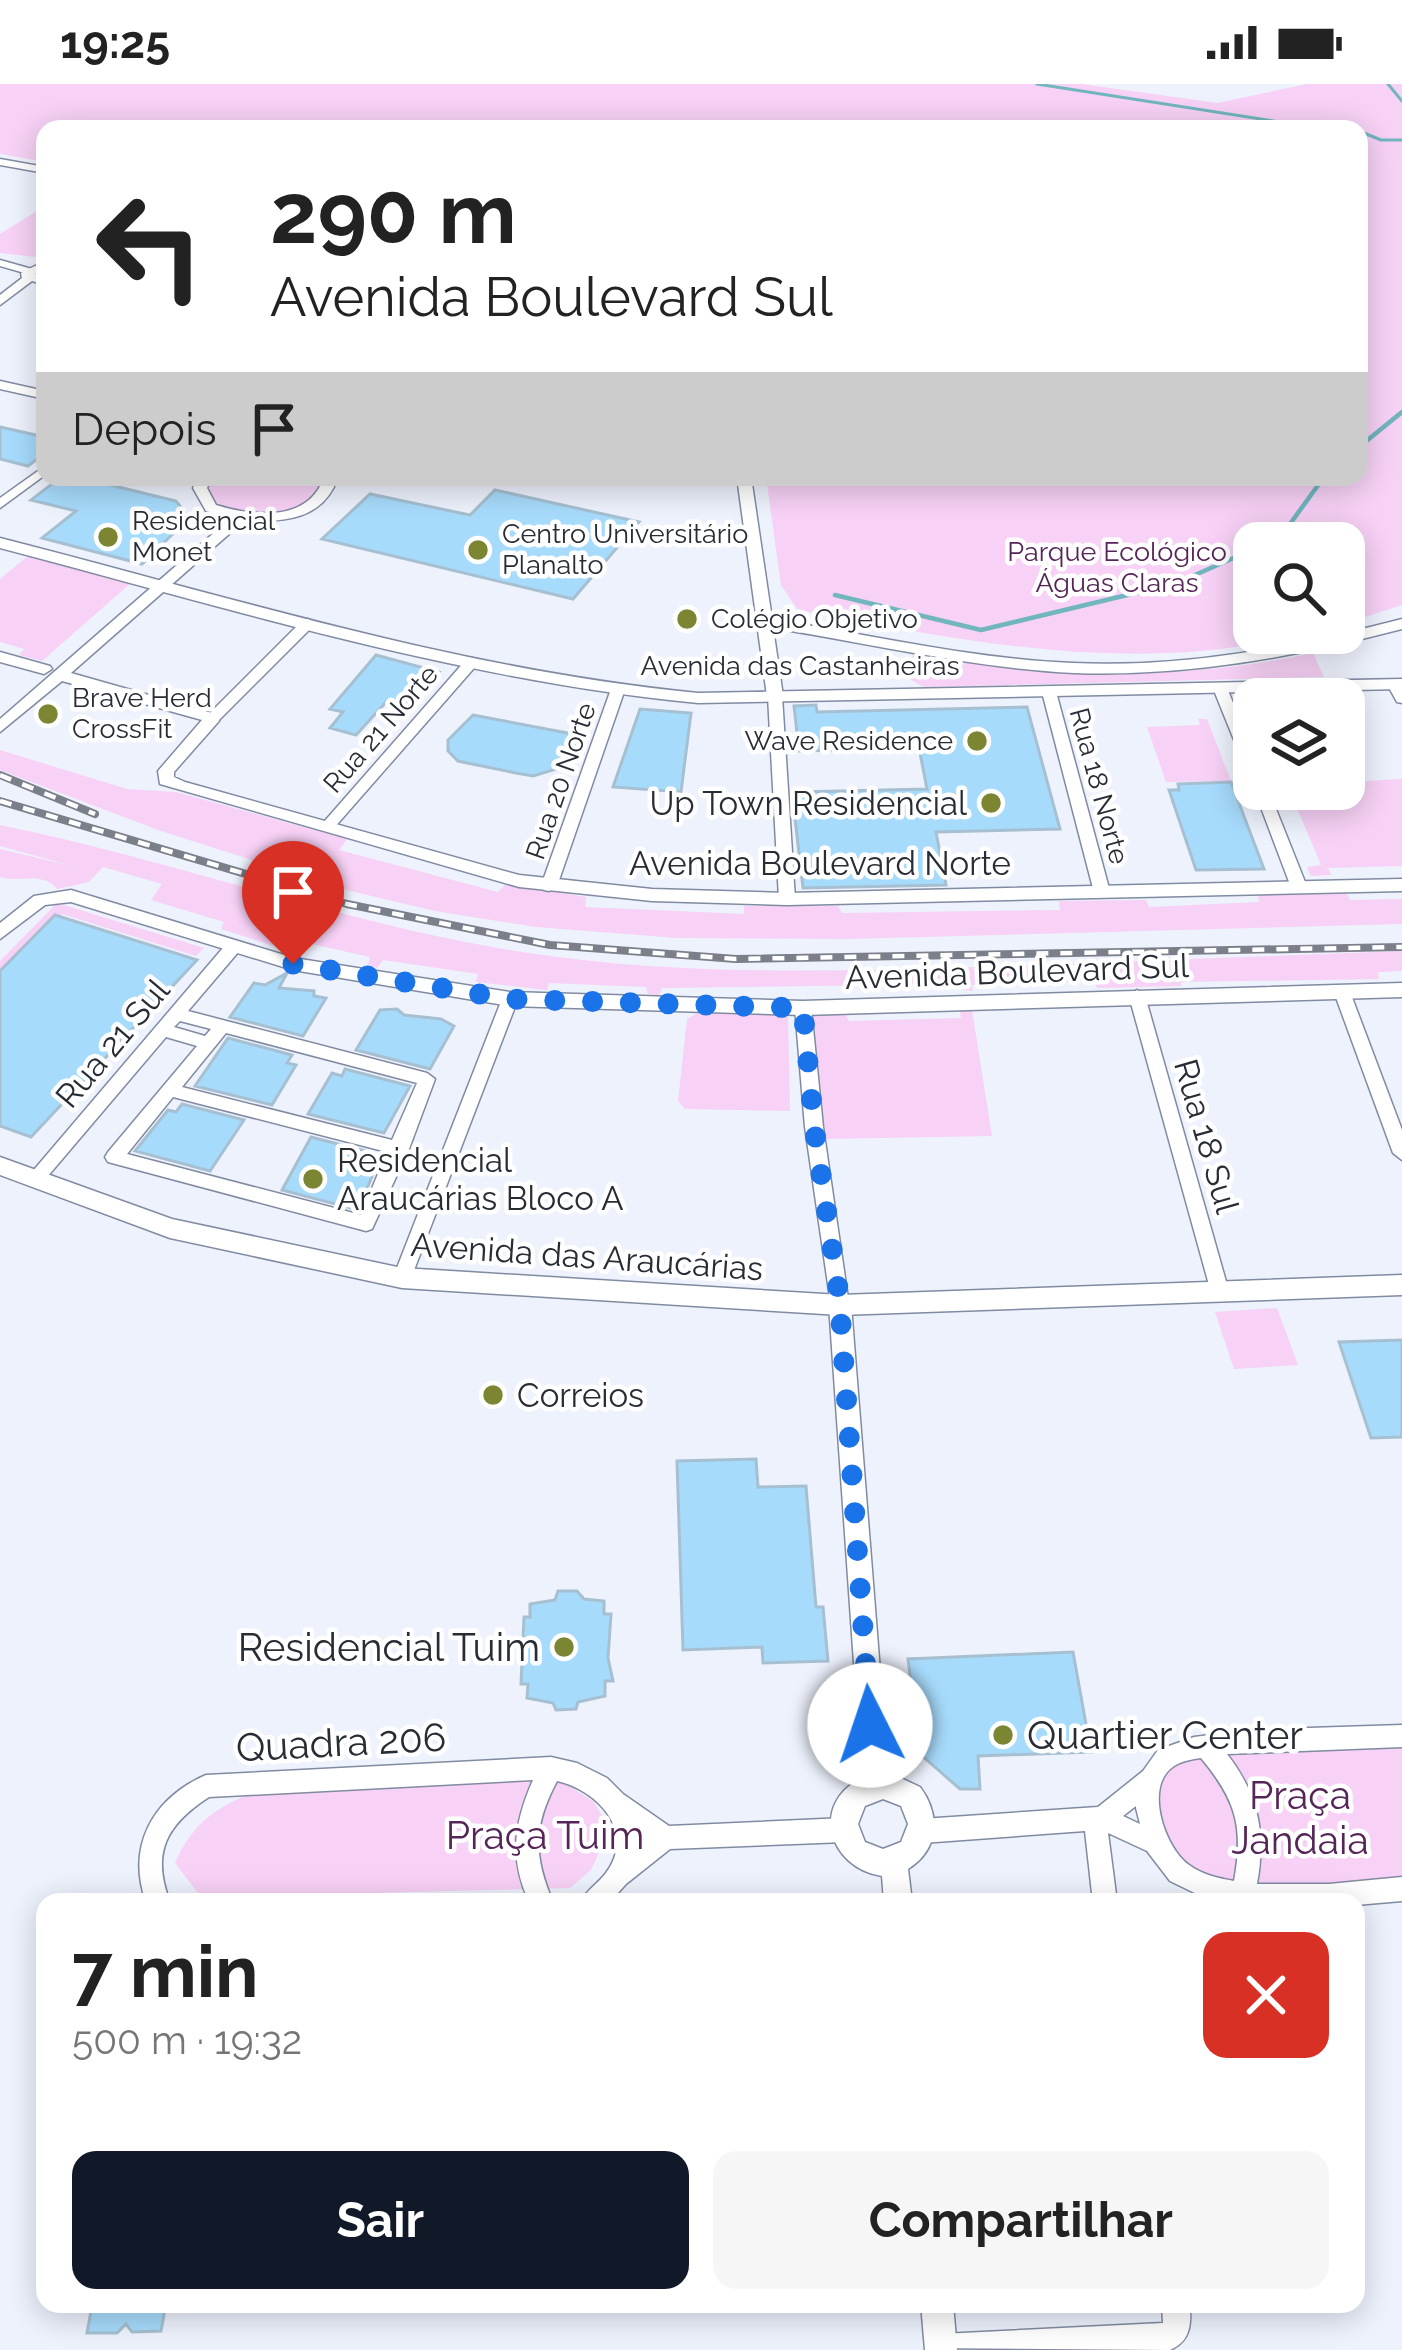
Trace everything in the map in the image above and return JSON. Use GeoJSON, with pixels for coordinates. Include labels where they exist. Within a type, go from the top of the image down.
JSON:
{"type":"FeatureCollection","features":[{"type":"Feature","properties":{"kind":"main road","name":"Avenida das Castanheiras"},"geometry":{"type":"LineString","coordinates":[[0,542],[470,664],[617,692],[775,696],[1399,689]]}},
{"type":"Feature","properties":{"kind":"main road","name":"Avenida das Araucárias"},"geometry":{"type":"LineString","coordinates":[[0,1166],[170,1228],[402,1278],[840,1305],[1402,1285]]}},
{"type":"Feature","properties":{"kind":"street"},"geometry":{"type":"LineString","coordinates":[[0,162],[36,168]]}},
{"type":"Feature","properties":{"kind":"street"},"geometry":{"type":"LineString","coordinates":[[6,264],[36,274]]}},
{"type":"Feature","properties":{"kind":"street"},"geometry":{"type":"LineString","coordinates":[[0,301],[36,274]]}},
{"type":"Feature","properties":{"kind":"street"},"geometry":{"type":"LineString","coordinates":[[0,385],[36,393]]}},
{"type":"Feature","properties":{"kind":"street"},"geometry":{"type":"LineString","coordinates":[[0,504],[36,477]]}},
{"type":"Feature","properties":{"kind":"street"},"geometry":{"type":"LineString","coordinates":[[204,486],[202,499],[232,515],[260,519],[302,510],[329,486]]}},
{"type":"Feature","properties":{"kind":"street"},"geometry":{"type":"LineString","coordinates":[[745,486],[775,696],[788,899]]}},
{"type":"Feature","properties":{"kind":"street"},"geometry":{"type":"LineString","coordinates":[[0,708],[51,672],[232,515]]}},
{"type":"Feature","properties":{"kind":"street"},"geometry":{"type":"LineString","coordinates":[[764,622],[1037,665],[1112,669],[1233,660],[1311,648],[1402,624]]}},
{"type":"Feature","properties":{"kind":"street"},"geometry":{"type":"LineString","coordinates":[[0,657],[213,718],[308,623]]}},
{"type":"Feature","properties":{"kind":"street","name":"Rua 21 Norte"},"geometry":{"type":"LineString","coordinates":[[328,826],[470,664]]}},
{"type":"Feature","properties":{"kind":"street"},"geometry":{"type":"LineString","coordinates":[[0,727],[51,672]]}},
{"type":"Feature","properties":{"kind":"street"},"geometry":{"type":"LineString","coordinates":[[1220,688],[1233,720]]}},
{"type":"Feature","properties":{"kind":"street","name":"Rua 20 Norte"},"geometry":{"type":"LineString","coordinates":[[549,886],[617,692]]}},
{"type":"Feature","properties":{"kind":"street","name":"Rua 18 Norte"},"geometry":{"type":"LineString","coordinates":[[1049,692],[1102,892]]}},
{"type":"Feature","properties":{"kind":"street","name":"Avenida Boulevard Norte"},"geometry":{"type":"LineString","coordinates":[[213,718],[166,772],[166,780],[549,886],[652,896],[788,899],[1402,885]]}},
{"type":"Feature","properties":{"kind":"street"},"geometry":{"type":"LineString","coordinates":[[1269,810],[1299,887]]}},
{"type":"Feature","properties":{"kind":"street","name":"Avenida Boulevard Sul"},"geometry":{"type":"LineString","coordinates":[[0,933],[40,899],[71,896],[233,946],[356,977],[510,999],[803,1008],[1402,990]]}},
{"type":"Feature","properties":{"kind":"street","name":"Rua 21 Sul"},"geometry":{"type":"LineString","coordinates":[[37,1178],[233,946]]}},
{"type":"Feature","properties":{"kind":"street"},"geometry":{"type":"LineString","coordinates":[[1342,992],[1402,1153]]}},
{"type":"Feature","properties":{"kind":"street","name":"Rua 18 Sul"},"geometry":{"type":"LineString","coordinates":[[1137,995],[1220,1292]]}},
{"type":"Feature","properties":{"kind":"street"},"geometry":{"type":"LineString","coordinates":[[402,1278],[510,999]]}},
{"type":"Feature","properties":{"kind":"street"},"geometry":{"type":"LineString","coordinates":[[803,1008],[814,1127],[840,1305],[876,1785]]}},
{"type":"Feature","properties":{"kind":"street"},"geometry":{"type":"LineString","coordinates":[[176,1014],[427,1079],[363,1225],[116,1159],[221,1028]]}},
{"type":"Feature","properties":{"kind":"street"},"geometry":{"type":"LineString","coordinates":[[162,1030],[208,1043]]}},
{"type":"Feature","properties":{"kind":"street"},"geometry":{"type":"LineString","coordinates":[[169,1090],[400,1149]]}},
{"type":"Feature","properties":{"kind":"street"},"geometry":{"type":"LineString","coordinates":[[1099,1818],[1152,1779],[1169,1755],[1206,1746],[1402,1736]]}},
{"type":"Feature","properties":{"kind":"street"},"geometry":{"type":"LineString","coordinates":[[1206,1746],[1231,1774],[1251,1818],[1252,1846],[1243,1893]]}},
{"type":"Feature","properties":{"kind":"street"},"geometry":{"type":"LineString","coordinates":[[537,1893],[527,1868],[524,1829],[551,1768]]}},
{"type":"Feature","properties":{"kind":"street","name":"Quadra 206"},"geometry":{"type":"LineString","coordinates":[[154,1893],[149,1861],[157,1827],[176,1804],[206,1786],[551,1768],[573,1771],[601,1784],[619,1804],[667,1838]]}},
{"type":"Feature","properties":{"kind":"street"},"geometry":{"type":"LineString","coordinates":[[1152,1779],[1148,1815],[1158,1844],[1179,1876],[1206,1892],[1218,1893]]}},
{"type":"Feature","properties":{"kind":"street"},"geometry":{"type":"LineString","coordinates":[[876,1785],[888,1786],[917,1807],[922,1831],[913,1851],[894,1862],[869,1860],[845,1830],[848,1805],[855,1795],[876,1785]]}},
{"type":"Feature","properties":{"kind":"street"},"geometry":{"type":"LineString","coordinates":[[619,1804],[629,1839],[621,1875]]}},
{"type":"Feature","properties":{"kind":"street"},"geometry":{"type":"LineString","coordinates":[[922,1831],[1099,1818],[1158,1844]]}},
{"type":"Feature","properties":{"kind":"street"},"geometry":{"type":"LineString","coordinates":[[1099,1818],[1105,1893]]}},
{"type":"Feature","properties":{"kind":"street"},"geometry":{"type":"LineString","coordinates":[[605,1893],[667,1838],[845,1830]]}},
{"type":"Feature","properties":{"kind":"street"},"geometry":{"type":"LineString","coordinates":[[894,1862],[897,1893]]}},
{"type":"Feature","properties":{"kind":"street"},"geometry":{"type":"LineString","coordinates":[[1296,1893],[1402,1889]]}},
{"type":"Feature","properties":{"kind":"street"},"geometry":{"type":"LineString","coordinates":[[938,2313],[941,2349],[1170,2336],[1177,2326],[1176,2313]]}},
{"type":"Feature","properties":{"kind":"green space","name":"Parque Ecológico Águas Claras"},"geometry":{"type":"Polygon","coordinates":[[[0,84],[1082,84],[1217,103],[1307,84],[1402,84],[1402,605],[1365,617],[1365,522],[1233,522],[1233,647],[1179,652],[1052,650],[798,610],[781,585],[767,486],[1368,486],[1368,120],[36,120],[36,160],[0,154],[0,84]]]}},
{"type":"Feature","properties":{"kind":"green space"},"geometry":{"type":"Polygon","coordinates":[[[36,212],[36,257],[0,253],[0,234],[36,212]]]}},
{"type":"Feature","properties":{"kind":"green space"},"geometry":{"type":"Polygon","coordinates":[[[322,486],[303,509],[266,517],[214,507],[205,488],[322,486]]]}},
{"type":"Feature","properties":{"kind":"green space"},"geometry":{"type":"Polygon","coordinates":[[[28,556],[132,582],[42,661],[19,655],[24,649],[0,642],[0,579],[28,556]]]}},
{"type":"Feature","properties":{"kind":"green space"},"geometry":{"type":"Polygon","coordinates":[[[916,652],[1015,667],[1164,672],[1313,654],[1324,677],[924,687],[909,679],[905,663],[916,652]]]}},
{"type":"Feature","properties":{"kind":"green space"},"geometry":{"type":"Polygon","coordinates":[[[1198,719],[1207,719],[1231,781],[1166,782],[1147,727],[1200,725],[1198,719]]]}},
{"type":"Feature","properties":{"kind":"green space"},"geometry":{"type":"Polygon","coordinates":[[[0,750],[127,789],[176,792],[347,839],[339,850],[498,892],[506,884],[586,897],[585,907],[744,914],[744,906],[838,906],[842,913],[1060,910],[1059,901],[1146,900],[1149,907],[1259,902],[1258,895],[1347,894],[1350,900],[1402,899],[1402,924],[847,939],[677,938],[536,927],[435,911],[346,890],[158,830],[0,770],[0,750]]]}},
{"type":"Feature","properties":{"kind":"green space"},"geometry":{"type":"Polygon","coordinates":[[[1402,779],[1402,866],[1328,868],[1331,875],[1311,876],[1307,867],[1321,865],[1298,810],[1365,810],[1365,781],[1402,779]]]}},
{"type":"Feature","properties":{"kind":"green space"},"geometry":{"type":"Polygon","coordinates":[[[0,825],[416,932],[612,963],[835,970],[1402,951],[1402,971],[1378,972],[1379,979],[1097,988],[1094,981],[972,985],[973,991],[960,984],[662,988],[659,995],[648,994],[646,987],[549,983],[547,990],[476,982],[478,974],[383,960],[377,968],[368,965],[370,957],[281,937],[274,946],[221,929],[224,922],[151,900],[162,884],[103,867],[89,882],[57,889],[45,880],[0,877],[0,849],[72,866],[0,846],[0,825]]]}},
{"type":"Feature","properties":{"kind":"green space"},"geometry":{"type":"Polygon","coordinates":[[[57,903],[204,948],[196,956],[62,914],[0,978],[0,961],[57,903]]]}},
{"type":"Feature","properties":{"kind":"green space"},"geometry":{"type":"Polygon","coordinates":[[[972,1010],[992,1136],[824,1139],[810,1013],[844,1012],[849,1021],[961,1018],[960,1011],[972,1010]]]}},
{"type":"Feature","properties":{"kind":"green space"},"geometry":{"type":"Polygon","coordinates":[[[777,1011],[788,1015],[790,1111],[685,1109],[678,1101],[687,1019],[699,1012],[777,1011]]]}},
{"type":"Feature","properties":{"kind":"green space"},"geometry":{"type":"Polygon","coordinates":[[[1277,1308],[1298,1365],[1234,1369],[1215,1312],[1277,1308]]]}},
{"type":"Feature","properties":{"kind":"green space","name":"Praça Jandaia"},"geometry":{"type":"Polygon","coordinates":[[[1402,1736],[1402,1889],[1206,1891],[1148,1815],[1169,1755],[1402,1736]]]}},
{"type":"Feature","properties":{"kind":"green space","name":"Praça Tuim"},"geometry":{"type":"Polygon","coordinates":[[[560,1780],[594,1802],[610,1829],[591,1870],[570,1888],[198,1893],[175,1863],[204,1820],[249,1794],[560,1780]]]}},
{"type":"Feature","properties":{"kind":"building"},"geometry":{"type":"Polygon","coordinates":[[[0,427],[36,435],[36,460],[28,466],[0,459],[0,427]]]}},
{"type":"Feature","properties":{"kind":"building"},"geometry":{"type":"Polygon","coordinates":[[[49,486],[115,486],[176,501],[185,512],[175,520],[184,523],[142,564],[42,538],[76,511],[31,500],[49,486]]]}},
{"type":"Feature","properties":{"kind":"building"},"geometry":{"type":"Polygon","coordinates":[[[495,490],[639,522],[573,599],[322,539],[370,494],[470,515],[495,490]]]}},
{"type":"Feature","properties":{"kind":"building"},"geometry":{"type":"Polygon","coordinates":[[[376,655],[439,672],[409,705],[388,700],[356,735],[330,728],[343,712],[330,709],[376,655]]]}},
{"type":"Feature","properties":{"kind":"building"},"geometry":{"type":"Polygon","coordinates":[[[816,705],[817,712],[1027,707],[1060,829],[936,832],[946,885],[803,888],[793,801],[800,800],[799,792],[927,789],[919,748],[799,751],[794,706],[816,705]]]}},
{"type":"Feature","properties":{"kind":"building"},"geometry":{"type":"Polygon","coordinates":[[[640,709],[691,713],[681,792],[613,787],[640,709]]]}},
{"type":"Feature","properties":{"kind":"building"},"geometry":{"type":"Polygon","coordinates":[[[473,715],[578,735],[566,766],[533,776],[516,773],[458,761],[448,751],[448,740],[473,715]]]}},
{"type":"Feature","properties":{"kind":"building"},"geometry":{"type":"Polygon","coordinates":[[[1231,782],[1233,810],[1242,810],[1264,869],[1196,870],[1169,790],[1179,790],[1178,784],[1231,782]]]}},
{"type":"Feature","properties":{"kind":"building"},"geometry":{"type":"Polygon","coordinates":[[[55,915],[197,960],[31,1137],[0,1126],[0,971],[55,915]]]}},
{"type":"Feature","properties":{"kind":"building"},"geometry":{"type":"Polygon","coordinates":[[[287,973],[279,988],[314,991],[314,996],[326,998],[303,1036],[230,1017],[254,983],[265,985],[287,973]]]}},
{"type":"Feature","properties":{"kind":"building"},"geometry":{"type":"Polygon","coordinates":[[[397,1009],[404,1015],[441,1019],[454,1026],[430,1069],[356,1050],[380,1010],[397,1009]]]}},
{"type":"Feature","properties":{"kind":"building"},"geometry":{"type":"Polygon","coordinates":[[[228,1038],[292,1055],[287,1063],[296,1065],[272,1105],[195,1086],[228,1038]]]}},
{"type":"Feature","properties":{"kind":"building"},"geometry":{"type":"Polygon","coordinates":[[[345,1069],[410,1086],[384,1133],[308,1114],[332,1073],[342,1076],[345,1069]]]}},
{"type":"Feature","properties":{"kind":"building"},"geometry":{"type":"Polygon","coordinates":[[[182,1104],[244,1120],[210,1171],[135,1151],[168,1110],[176,1112],[182,1104]]]}},
{"type":"Feature","properties":{"kind":"building","name":"Residencial Araucárias Bloco A"},"geometry":{"type":"Polygon","coordinates":[[[311,1137],[373,1153],[370,1157],[379,1160],[358,1210],[282,1190],[311,1137]]]}},
{"type":"Feature","properties":{"kind":"building"},"geometry":{"type":"Polygon","coordinates":[[[1402,1340],[1402,1437],[1371,1438],[1339,1342],[1402,1340]]]}},
{"type":"Feature","properties":{"kind":"building"},"geometry":{"type":"Polygon","coordinates":[[[756,1459],[758,1487],[806,1486],[816,1607],[823,1607],[828,1661],[763,1663],[762,1647],[683,1650],[677,1461],[756,1459]]]}},
{"type":"Feature","properties":{"kind":"building","name":"Residencial Tuim"},"geometry":{"type":"Polygon","coordinates":[[[558,1591],[577,1591],[584,1599],[604,1601],[604,1614],[611,1614],[608,1658],[613,1681],[605,1681],[605,1696],[578,1702],[576,1709],[556,1710],[553,1703],[527,1698],[528,1684],[521,1684],[524,1617],[530,1617],[530,1604],[555,1600],[558,1591]]]}},
{"type":"Feature","properties":{"kind":"building","name":"Quartier Center"},"geometry":{"type":"Polygon","coordinates":[[[1073,1652],[1091,1752],[978,1756],[980,1789],[960,1789],[920,1754],[908,1659],[1073,1652]]]}},
{"type":"Feature","properties":{"kind":"building"},"geometry":{"type":"Polygon","coordinates":[[[91,2313],[164,2313],[161,2331],[132,2332],[126,2324],[117,2333],[87,2333],[91,2313]]]}},
{"type":"Feature","properties":{"kind":"waterway"},"geometry":{"type":"LineString","coordinates":[[1037,84],[1267,120]]}},
{"type":"Feature","properties":{"kind":"waterway"},"geometry":{"type":"LineString","coordinates":[[1388,84],[1402,101]]}},
{"type":"Feature","properties":{"kind":"waterway"},"geometry":{"type":"LineString","coordinates":[[1368,135],[1402,140]]}},
{"type":"Feature","properties":{"kind":"waterway"},"geometry":{"type":"LineString","coordinates":[[1368,440],[1402,412]]}},
{"type":"Feature","properties":{"kind":"waterway"},"geometry":{"type":"LineString","coordinates":[[1291,522],[1317,486]]}},
{"type":"Feature","properties":{"kind":"waterway"},"geometry":{"type":"LineString","coordinates":[[1179,582],[1233,558]]}},
{"type":"Feature","properties":{"kind":"waterway"},"geometry":{"type":"LineString","coordinates":[[835,595],[981,630],[1169,585]]}},
{"type":"Feature","properties":{"kind":"railway"},"geometry":{"type":"LineString","coordinates":[[0,775],[95,814]]}},
{"type":"Feature","properties":{"kind":"railway"},"geometry":{"type":"LineString","coordinates":[[0,801],[347,904],[550,945],[736,959],[1402,947]]}},
{"type":"Feature","properties":{"kind":"place","name":"Residencial Monet"},"geometry":{"type":"Point","coordinates":[108,537]}},
{"type":"Feature","properties":{"kind":"place","name":"Centro Universitário Planalto"},"geometry":{"type":"Point","coordinates":[478,550]}},
{"type":"Feature","properties":{"kind":"place","name":"Colégio Objetivo"},"geometry":{"type":"Point","coordinates":[687,619]}},
{"type":"Feature","properties":{"kind":"place","name":"Brave Herd CrossFit"},"geometry":{"type":"Point","coordinates":[48,714]}},
{"type":"Feature","properties":{"kind":"place","name":"Wave Residence"},"geometry":{"type":"Point","coordinates":[977,741]}},
{"type":"Feature","properties":{"kind":"place","name":"Up Town Residencial"},"geometry":{"type":"Point","coordinates":[991,803]}},
{"type":"Feature","properties":{"kind":"place","name":"Residencial Araucárias Bloco A"},"geometry":{"type":"Point","coordinates":[313,1179]}},
{"type":"Feature","properties":{"kind":"place","name":"Correios"},"geometry":{"type":"Point","coordinates":[493,1395]}},
{"type":"Feature","properties":{"kind":"place","name":"Residencial Tuim"},"geometry":{"type":"Point","coordinates":[564,1647]}},
{"type":"Feature","properties":{"kind":"place","name":"Quartier Center"},"geometry":{"type":"Point","coordinates":[1003,1735]}},
{"type":"Feature","properties":{"kind":"route"},"geometry":{"type":"LineString","coordinates":[[293,964],[510,999],[803,1008],[814,1127],[839,1295],[870,1725]]}}]}
